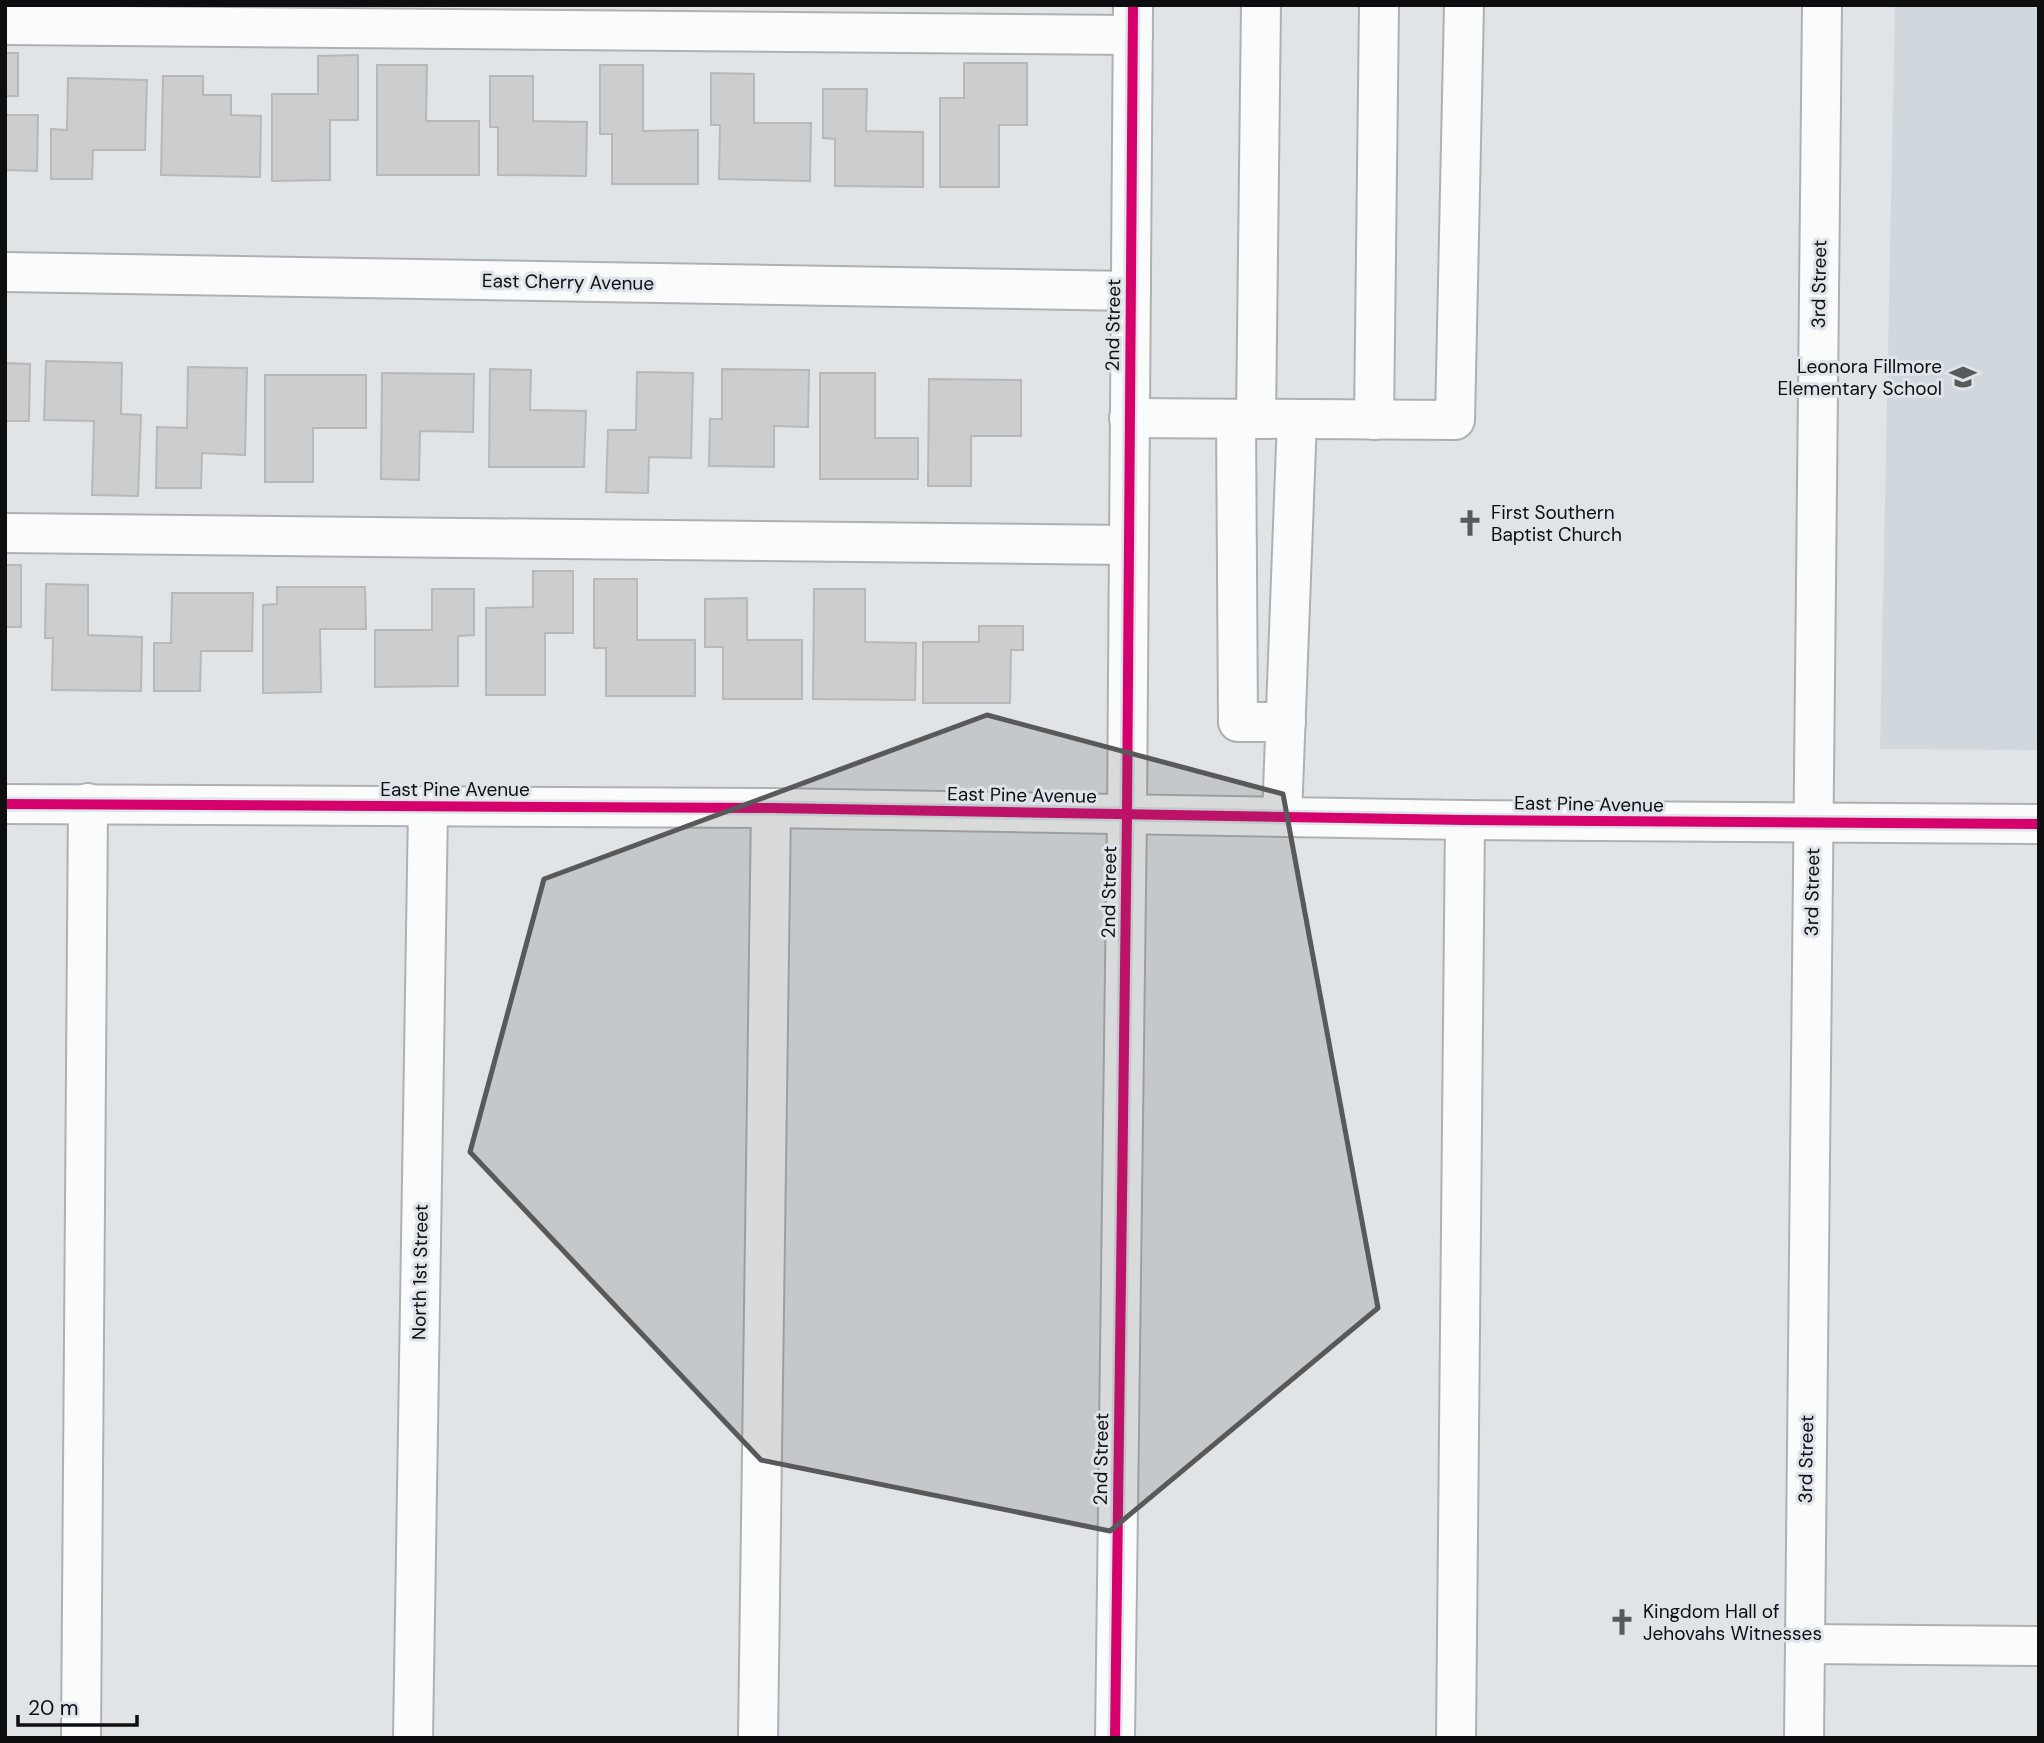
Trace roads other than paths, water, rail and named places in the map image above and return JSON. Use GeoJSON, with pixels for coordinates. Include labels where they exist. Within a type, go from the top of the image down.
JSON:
{"type":"FeatureCollection","features":[{"type":"Feature","properties":{"kind":"street"},"geometry":{"type":"LineString","coordinates":[[1261,5],[1238,722],[1286,722]]}},
{"type":"Feature","properties":{"kind":"street"},"geometry":{"type":"LineString","coordinates":[[1374,420],[1379,5]]}},
{"type":"Feature","properties":{"kind":"street"},"geometry":{"type":"LineString","coordinates":[[1129,418],[1455,421],[1464,5]]}},
{"type":"Feature","properties":{"kind":"street","name":"3rd Street"},"geometry":{"type":"LineString","coordinates":[[1804,1738],[1822,5]]}},
{"type":"Feature","properties":{"kind":"street"},"geometry":{"type":"LineString","coordinates":[[5,25],[1133,20]]}},
{"type":"Feature","properties":{"kind":"street","name":"2nd Street"},"geometry":{"type":"LineString","coordinates":[[1115,1738],[1127,814],[1133,20]]}},
{"type":"Feature","properties":{"kind":"street","name":"East Cherry Avenue"},"geometry":{"type":"LineString","coordinates":[[5,272],[1131,291]]}},
{"type":"Feature","properties":{"kind":"street"},"geometry":{"type":"LineString","coordinates":[[1282,817],[1297,419]]}},
{"type":"Feature","properties":{"kind":"street"},"geometry":{"type":"LineString","coordinates":[[5,533],[1128,545]]}},
{"type":"Feature","properties":{"kind":"street"},"geometry":{"type":"LineString","coordinates":[[81,1738],[88,803]]}},
{"type":"Feature","properties":{"kind":"street","name":"East Pine Avenue"},"geometry":{"type":"LineString","coordinates":[[5,804],[771,808],[1465,820],[2039,824]]}},
{"type":"Feature","properties":{"kind":"street","name":"North 1st Street"},"geometry":{"type":"LineString","coordinates":[[413,1738],[428,807]]}},
{"type":"Feature","properties":{"kind":"street"},"geometry":{"type":"LineString","coordinates":[[758,1738],[771,808]]}},
{"type":"Feature","properties":{"kind":"street"},"geometry":{"type":"LineString","coordinates":[[1456,1738],[1465,820]]}},
{"type":"Feature","properties":{"kind":"street"},"geometry":{"type":"LineString","coordinates":[[1805,1644],[2039,1646]]}},
{"type":"Feature","properties":{"kind":"place","name":"Leonora Fillmore Elementary School"},"geometry":{"type":"Point","coordinates":[1963,377]}},
{"type":"Feature","properties":{"kind":"place","name":"First Southern Baptist Church"},"geometry":{"type":"Point","coordinates":[1470,523]}},
{"type":"Feature","properties":{"kind":"place","name":"Kingdom Hall of Jehovahs Witnesses"},"geometry":{"type":"Point","coordinates":[1622,1622]}}]}
